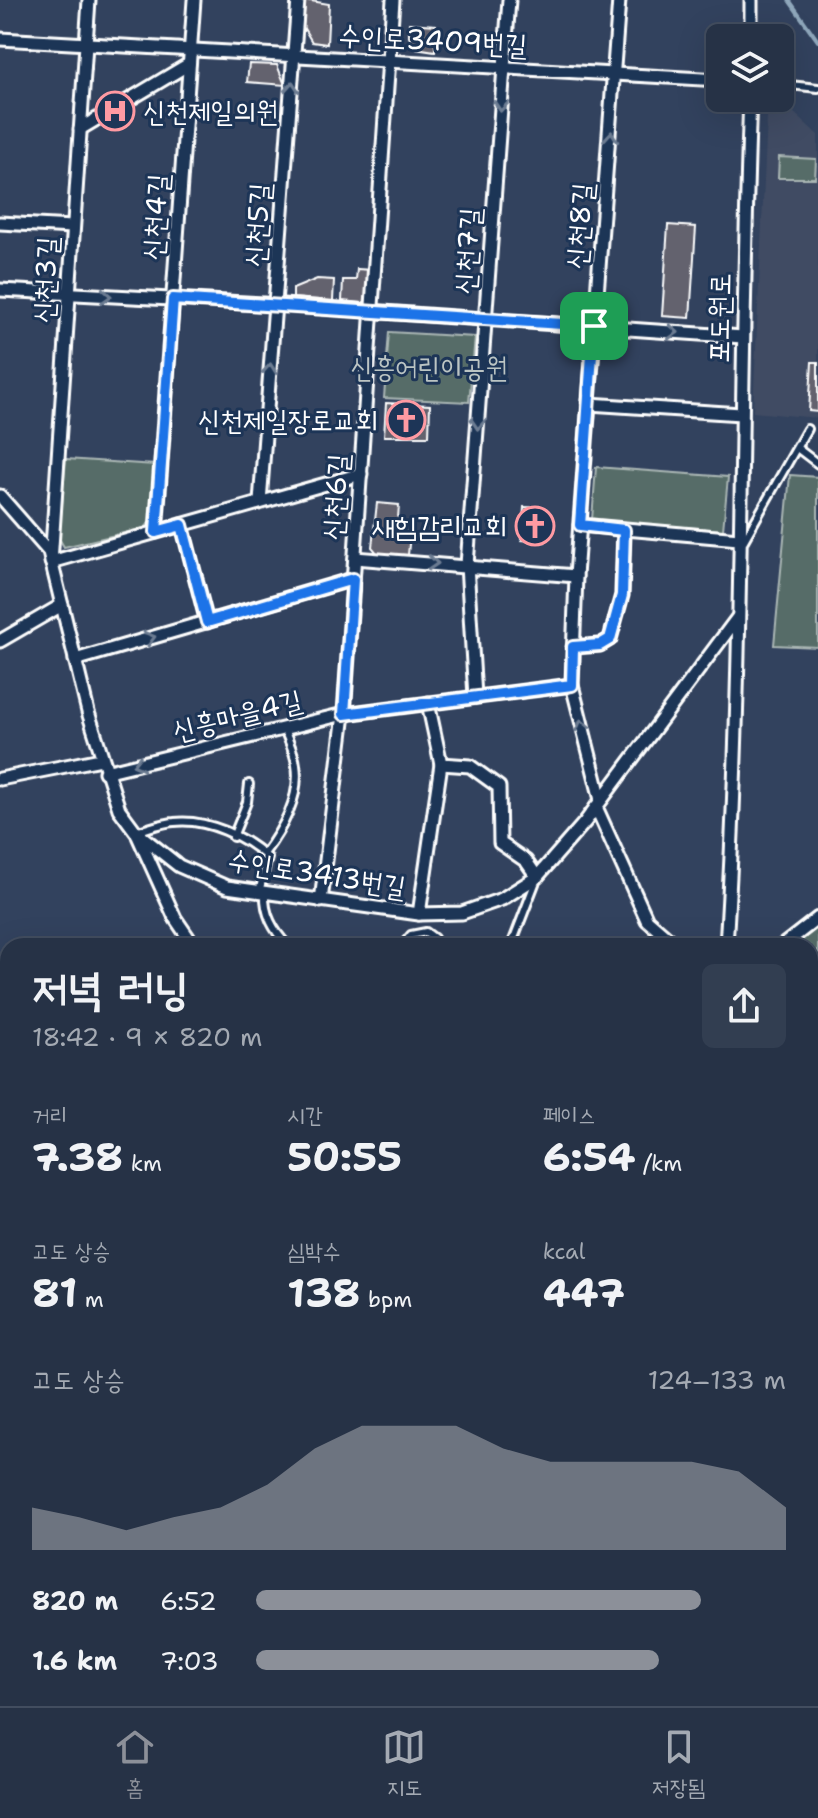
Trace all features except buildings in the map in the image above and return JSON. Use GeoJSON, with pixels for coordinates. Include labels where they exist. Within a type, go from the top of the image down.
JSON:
{"type":"FeatureCollection","features":[{"type":"Feature","properties":{"kind":"street","name":"신천3길"},"geometry":{"type":"LineString","coordinates":[[51,562],[89,0]]}},
{"type":"Feature","properties":{"kind":"street","name":"신천4길"},"geometry":{"type":"LineString","coordinates":[[156,532],[194,0]]}},
{"type":"Feature","properties":{"kind":"street","name":"신천5길"},"geometry":{"type":"LineString","coordinates":[[260,502],[298,0]]}},
{"type":"Feature","properties":{"kind":"street","name":"신천6길"},"geometry":{"type":"LineString","coordinates":[[321,901],[344,714],[393,0]]}},
{"type":"Feature","properties":{"kind":"street","name":"신천7길"},"geometry":{"type":"LineString","coordinates":[[475,697],[467,565],[509,0]]}},
{"type":"Feature","properties":{"kind":"street","name":"신천8길"},"geometry":{"type":"LineString","coordinates":[[619,0],[616,74],[576,576],[572,685],[599,804],[647,920],[668,938]]}},
{"type":"Feature","properties":{"kind":"street","name":"수인로3409번길"},"geometry":{"type":"LineString","coordinates":[[0,39],[706,79]]}},
{"type":"Feature","properties":{"kind":"street"},"geometry":{"type":"LineString","coordinates":[[80,129],[189,64]]}},
{"type":"Feature","properties":{"kind":"street","name":"포도원로"},"geometry":{"type":"LineString","coordinates":[[726,938],[734,816],[750,112]]}},
{"type":"Feature","properties":{"kind":"street"},"geometry":{"type":"LineString","coordinates":[[0,223],[72,227]]}},
{"type":"Feature","properties":{"kind":"street"},"geometry":{"type":"LineString","coordinates":[[0,290],[275,304],[743,337]]}},
{"type":"Feature","properties":{"kind":"street"},"geometry":{"type":"LineString","coordinates":[[589,404],[741,414]]}},
{"type":"Feature","properties":{"kind":"street"},"geometry":{"type":"LineString","coordinates":[[51,562],[361,474]]}},
{"type":"Feature","properties":{"kind":"street","name":"수인로3413번길"},"geometry":{"type":"LineString","coordinates":[[0,496],[49,552],[101,759],[119,809],[136,832],[179,866],[227,887],[419,914],[462,913],[502,899],[537,877],[599,804],[738,617]]}},
{"type":"Feature","properties":{"kind":"street"},"geometry":{"type":"LineString","coordinates":[[182,525],[207,622]]}},
{"type":"Feature","properties":{"kind":"street"},"geometry":{"type":"LineString","coordinates":[[580,525],[739,544]]}},
{"type":"Feature","properties":{"kind":"street"},"geometry":{"type":"LineString","coordinates":[[573,647],[600,645],[610,639],[622,595],[624,530]]}},
{"type":"Feature","properties":{"kind":"street"},"geometry":{"type":"LineString","coordinates":[[355,558],[576,576]]}},
{"type":"Feature","properties":{"kind":"street"},"geometry":{"type":"LineString","coordinates":[[75,660],[353,579]]}},
{"type":"Feature","properties":{"kind":"street"},"geometry":{"type":"LineString","coordinates":[[0,641],[62,605]]}},
{"type":"Feature","properties":{"kind":"street","name":"신흥마을4길"},"geometry":{"type":"LineString","coordinates":[[105,772],[344,714],[572,685]]}},
{"type":"Feature","properties":{"kind":"street"},"geometry":{"type":"LineString","coordinates":[[419,914],[441,764],[428,703]]}},
{"type":"Feature","properties":{"kind":"street"},"geometry":{"type":"LineString","coordinates":[[0,779],[101,759]]}},
{"type":"Feature","properties":{"kind":"street"},"geometry":{"type":"LineString","coordinates":[[441,764],[470,766],[499,787],[500,843],[526,861],[537,877]]}},
{"type":"Feature","properties":{"kind":"street"},"geometry":{"type":"LineString","coordinates":[[136,832],[175,918],[189,938]]}},
{"type":"Feature","properties":{"kind":"street"},"geometry":{"type":"LineString","coordinates":[[792,938],[818,918]]}},
{"type":"Feature","properties":{"kind":"lane"},"geometry":{"type":"LineString","coordinates":[[794,85],[818,88]]}},
{"type":"Feature","properties":{"kind":"lane"},"geometry":{"type":"LineString","coordinates":[[739,544],[807,429]]}},
{"type":"Feature","properties":{"kind":"lane"},"geometry":{"type":"LineString","coordinates":[[797,448],[818,464]]}},
{"type":"Feature","properties":{"kind":"lane"},"geometry":{"type":"LineString","coordinates":[[264,854],[275,839],[295,793],[296,765],[284,729]]}},
{"type":"Feature","properties":{"kind":"lane"},"geometry":{"type":"LineString","coordinates":[[233,837],[247,802],[249,784]]}},
{"type":"Feature","properties":{"kind":"lane"},"geometry":{"type":"LineString","coordinates":[[136,832],[172,822],[198,822],[233,837],[243,838],[268,858],[262,892],[264,907],[282,938]]}},
{"type":"Feature","properties":{"kind":"lane"},"geometry":{"type":"LineString","coordinates":[[514,938],[537,877]]}},
{"type":"Feature","properties":{"kind":"lane"},"geometry":{"type":"LineString","coordinates":[[409,938],[426,932],[434,938]]}},
{"type":"Feature","properties":{"kind":"shaded area"},"geometry":{"type":"Polygon","coordinates":[[[767,112],[793,112],[818,135],[818,418],[753,412],[767,112]]]}},
{"type":"Feature","properties":{"kind":"green space"},"geometry":{"type":"Polygon","coordinates":[[[779,157],[816,159],[815,178],[778,178],[779,157]]]}},
{"type":"Feature","properties":{"kind":"green space","name":"신흥어린이공원"},"geometry":{"type":"Polygon","coordinates":[[[389,332],[475,337],[469,402],[384,398],[389,332]]]}},
{"type":"Feature","properties":{"kind":"green space"},"geometry":{"type":"Polygon","coordinates":[[[66,459],[155,465],[154,516],[145,528],[64,547],[59,538],[66,459]]]}},
{"type":"Feature","properties":{"kind":"green space"},"geometry":{"type":"Polygon","coordinates":[[[596,467],[728,477],[723,530],[592,520],[596,467]]]}},
{"type":"Feature","properties":{"kind":"green space"},"geometry":{"type":"Polygon","coordinates":[[[790,475],[818,477],[818,647],[774,645],[790,475]]]}},
{"type":"Feature","properties":{"kind":"green space"},"geometry":{"type":"Polygon","coordinates":[[[818,927],[818,938],[802,938],[818,927]]]}},
{"type":"Feature","properties":{"kind":"waterway"},"geometry":{"type":"LineString","coordinates":[[789,0],[818,41]]}},
{"type":"Feature","properties":{"kind":"place","name":"신천제일의원"},"geometry":{"type":"Point","coordinates":[115,111]}},
{"type":"Feature","properties":{"kind":"place","name":"신천제일장로교회"},"geometry":{"type":"Point","coordinates":[406,420]}},
{"type":"Feature","properties":{"kind":"place","name":"새힘감리교회"},"geometry":{"type":"Point","coordinates":[535,526]}},
{"type":"Feature","properties":{"kind":"route"},"geometry":{"type":"LineString","coordinates":[[173,299],[594,326],[580,525],[624,530],[622,595],[610,639],[600,645],[573,647],[572,685],[344,714],[353,579],[207,622],[182,525],[156,532],[173,299]]}}]}
